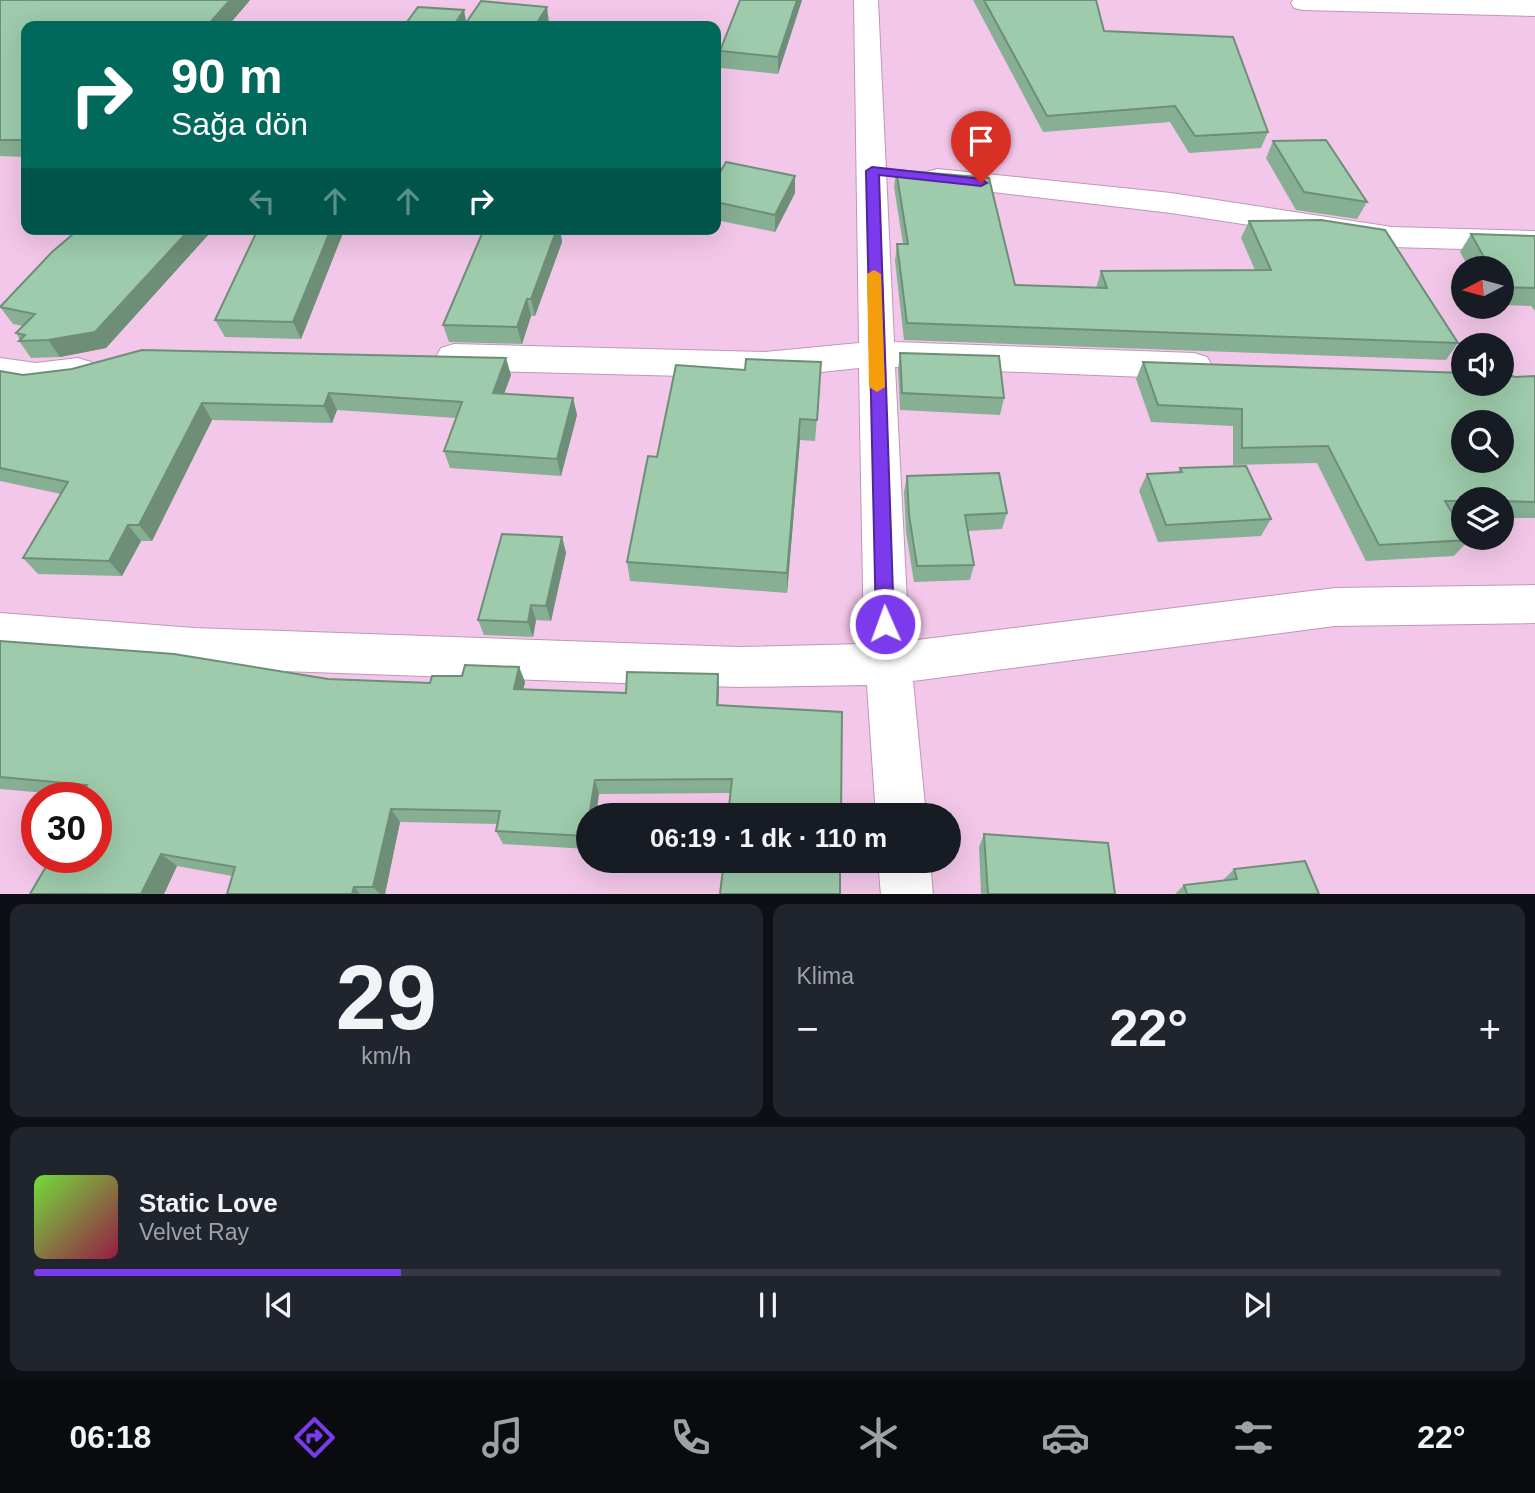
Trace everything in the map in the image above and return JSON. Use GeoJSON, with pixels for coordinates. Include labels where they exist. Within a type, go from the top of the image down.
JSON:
{"type":"FeatureCollection","features":[{"type":"Feature","properties":{"kind":"street"},"geometry":{"type":"LineString","coordinates":[[866,0],[895,173],[876,354],[888,664],[900,803]]}},
{"type":"Feature","properties":{"kind":"street"},"geometry":{"type":"LineString","coordinates":[[1303,3],[1535,8]]}},
{"type":"Feature","properties":{"kind":"street"},"geometry":{"type":"LineString","coordinates":[[895,173],[1171,203],[1392,237],[1535,241]]}},
{"type":"Feature","properties":{"kind":"street"},"geometry":{"type":"LineString","coordinates":[[416,356],[765,365],[876,354],[1225,368]]}},
{"type":"Feature","properties":{"kind":"street"},"geometry":{"type":"LineString","coordinates":[[0,370],[36,376],[84,370],[108,363]]}},
{"type":"Feature","properties":{"kind":"street"},"geometry":{"type":"LineString","coordinates":[[0,632],[222,649],[738,667],[888,664],[1335,607],[1535,604]]}},
{"type":"Feature","properties":{"kind":"street"},"geometry":{"type":"LineString","coordinates":[[905,873],[907,894]]}},
{"type":"Feature","properties":{"kind":"building"},"geometry":{"type":"Polygon","coordinates":[[[0,0],[230,0],[211,21],[21,21],[21,140],[0,140],[0,0]]]}},
{"type":"Feature","properties":{"kind":"building"},"geometry":{"type":"Polygon","coordinates":[[[740,0],[797,0],[778,57],[721,51],[740,0]]]}},
{"type":"Feature","properties":{"kind":"building"},"geometry":{"type":"Polygon","coordinates":[[[984,0],[1096,0],[1104,31],[1233,37],[1268,132],[1195,136],[1175,106],[1047,116],[984,0]]]}},
{"type":"Feature","properties":{"kind":"building"},"geometry":{"type":"Polygon","coordinates":[[[481,1],[547,7],[538,21],[467,21],[481,1]]]}},
{"type":"Feature","properties":{"kind":"building"},"geometry":{"type":"Polygon","coordinates":[[[418,7],[464,10],[456,21],[408,21],[418,7]]]}},
{"type":"Feature","properties":{"kind":"building"},"geometry":{"type":"Polygon","coordinates":[[[1326,140],[1367,202],[1304,192],[1273,141],[1326,140]]]}},
{"type":"Feature","properties":{"kind":"building"},"geometry":{"type":"Polygon","coordinates":[[[726,162],[795,176],[775,215],[721,203],[721,170],[726,162]]]}},
{"type":"Feature","properties":{"kind":"building"},"geometry":{"type":"Polygon","coordinates":[[[896,170],[989,178],[1015,285],[1107,288],[1101,271],[1271,270],[1249,221],[1321,220],[1385,230],[1452,333],[1451,343],[907,323],[897,244],[908,244],[896,170]]]}},
{"type":"Feature","properties":{"kind":"building"},"geometry":{"type":"Polygon","coordinates":[[[1471,234],[1535,236],[1535,288],[1514,287],[1514,256],[1483,256],[1471,234]]]}},
{"type":"Feature","properties":{"kind":"building"},"geometry":{"type":"Polygon","coordinates":[[[72,235],[184,235],[95,332],[48,340],[19,341],[25,335],[16,333],[35,314],[0,307],[72,235]]]}},
{"type":"Feature","properties":{"kind":"building"},"geometry":{"type":"Polygon","coordinates":[[[255,235],[329,235],[293,322],[215,320],[255,235]]]}},
{"type":"Feature","properties":{"kind":"building"},"geometry":{"type":"Polygon","coordinates":[[[481,235],[555,235],[531,299],[527,299],[517,327],[443,325],[481,235]]]}},
{"type":"Feature","properties":{"kind":"building"},"geometry":{"type":"Polygon","coordinates":[[[142,350],[506,358],[493,393],[573,398],[557,459],[444,451],[462,402],[329,393],[324,406],[202,403],[139,525],[128,525],[109,561],[23,558],[68,482],[0,468],[0,371],[23,375],[72,369],[142,350]]]}},
{"type":"Feature","properties":{"kind":"building"},"geometry":{"type":"Polygon","coordinates":[[[900,353],[999,356],[1004,398],[902,393],[900,353]]]}},
{"type":"Feature","properties":{"kind":"building"},"geometry":{"type":"Polygon","coordinates":[[[746,359],[821,362],[817,420],[800,419],[787,573],[627,562],[648,456],[657,457],[676,365],[745,370],[746,359]]]}},
{"type":"Feature","properties":{"kind":"building"},"geometry":{"type":"Polygon","coordinates":[[[1143,362],[1451,373],[1451,396],[1514,396],[1514,377],[1535,376],[1535,502],[1514,501],[1514,487],[1451,487],[1451,501],[1445,501],[1451,511],[1451,541],[1379,545],[1328,446],[1242,448],[1242,409],[1158,405],[1143,362]]]}},
{"type":"Feature","properties":{"kind":"building"},"geometry":{"type":"Polygon","coordinates":[[[1246,466],[1271,519],[1166,525],[1147,474],[1182,472],[1180,468],[1246,466]]]}},
{"type":"Feature","properties":{"kind":"building"},"geometry":{"type":"Polygon","coordinates":[[[999,473],[1007,513],[965,515],[974,565],[917,566],[909,515],[907,476],[999,473]]]}},
{"type":"Feature","properties":{"kind":"building"},"geometry":{"type":"Polygon","coordinates":[[[502,534],[562,537],[546,606],[531,605],[528,622],[478,620],[502,534]]]}},
{"type":"Feature","properties":{"kind":"building"},"geometry":{"type":"Polygon","coordinates":[[[0,641],[174,654],[328,679],[430,683],[432,676],[462,676],[465,665],[519,667],[514,689],[626,693],[627,672],[718,674],[717,705],[842,712],[841,803],[729,803],[732,779],[595,780],[591,803],[576,803],[576,835],[496,831],[500,811],[391,809],[373,887],[354,887],[352,894],[227,894],[235,867],[161,854],[141,894],[30,894],[42,873],[112,873],[112,782],[54,782],[0,777],[0,641]]]}},
{"type":"Feature","properties":{"kind":"building"},"geometry":{"type":"Polygon","coordinates":[[[984,834],[1108,843],[1115,894],[988,894],[984,834]]]}},
{"type":"Feature","properties":{"kind":"building"},"geometry":{"type":"Polygon","coordinates":[[[1305,861],[1319,894],[1187,894],[1184,885],[1237,879],[1234,869],[1305,861]]]}},
{"type":"Feature","properties":{"kind":"building"},"geometry":{"type":"Polygon","coordinates":[[[723,873],[840,873],[840,894],[720,894],[723,873]]]}},
{"type":"Feature","properties":{"kind":"slow traffic"},"geometry":{"type":"LineString","coordinates":[[874,274],[877,387]]}},
{"type":"Feature","properties":{"kind":"route"},"geometry":{"type":"LineString","coordinates":[[885,624],[872,171],[981,183]]}}]}
